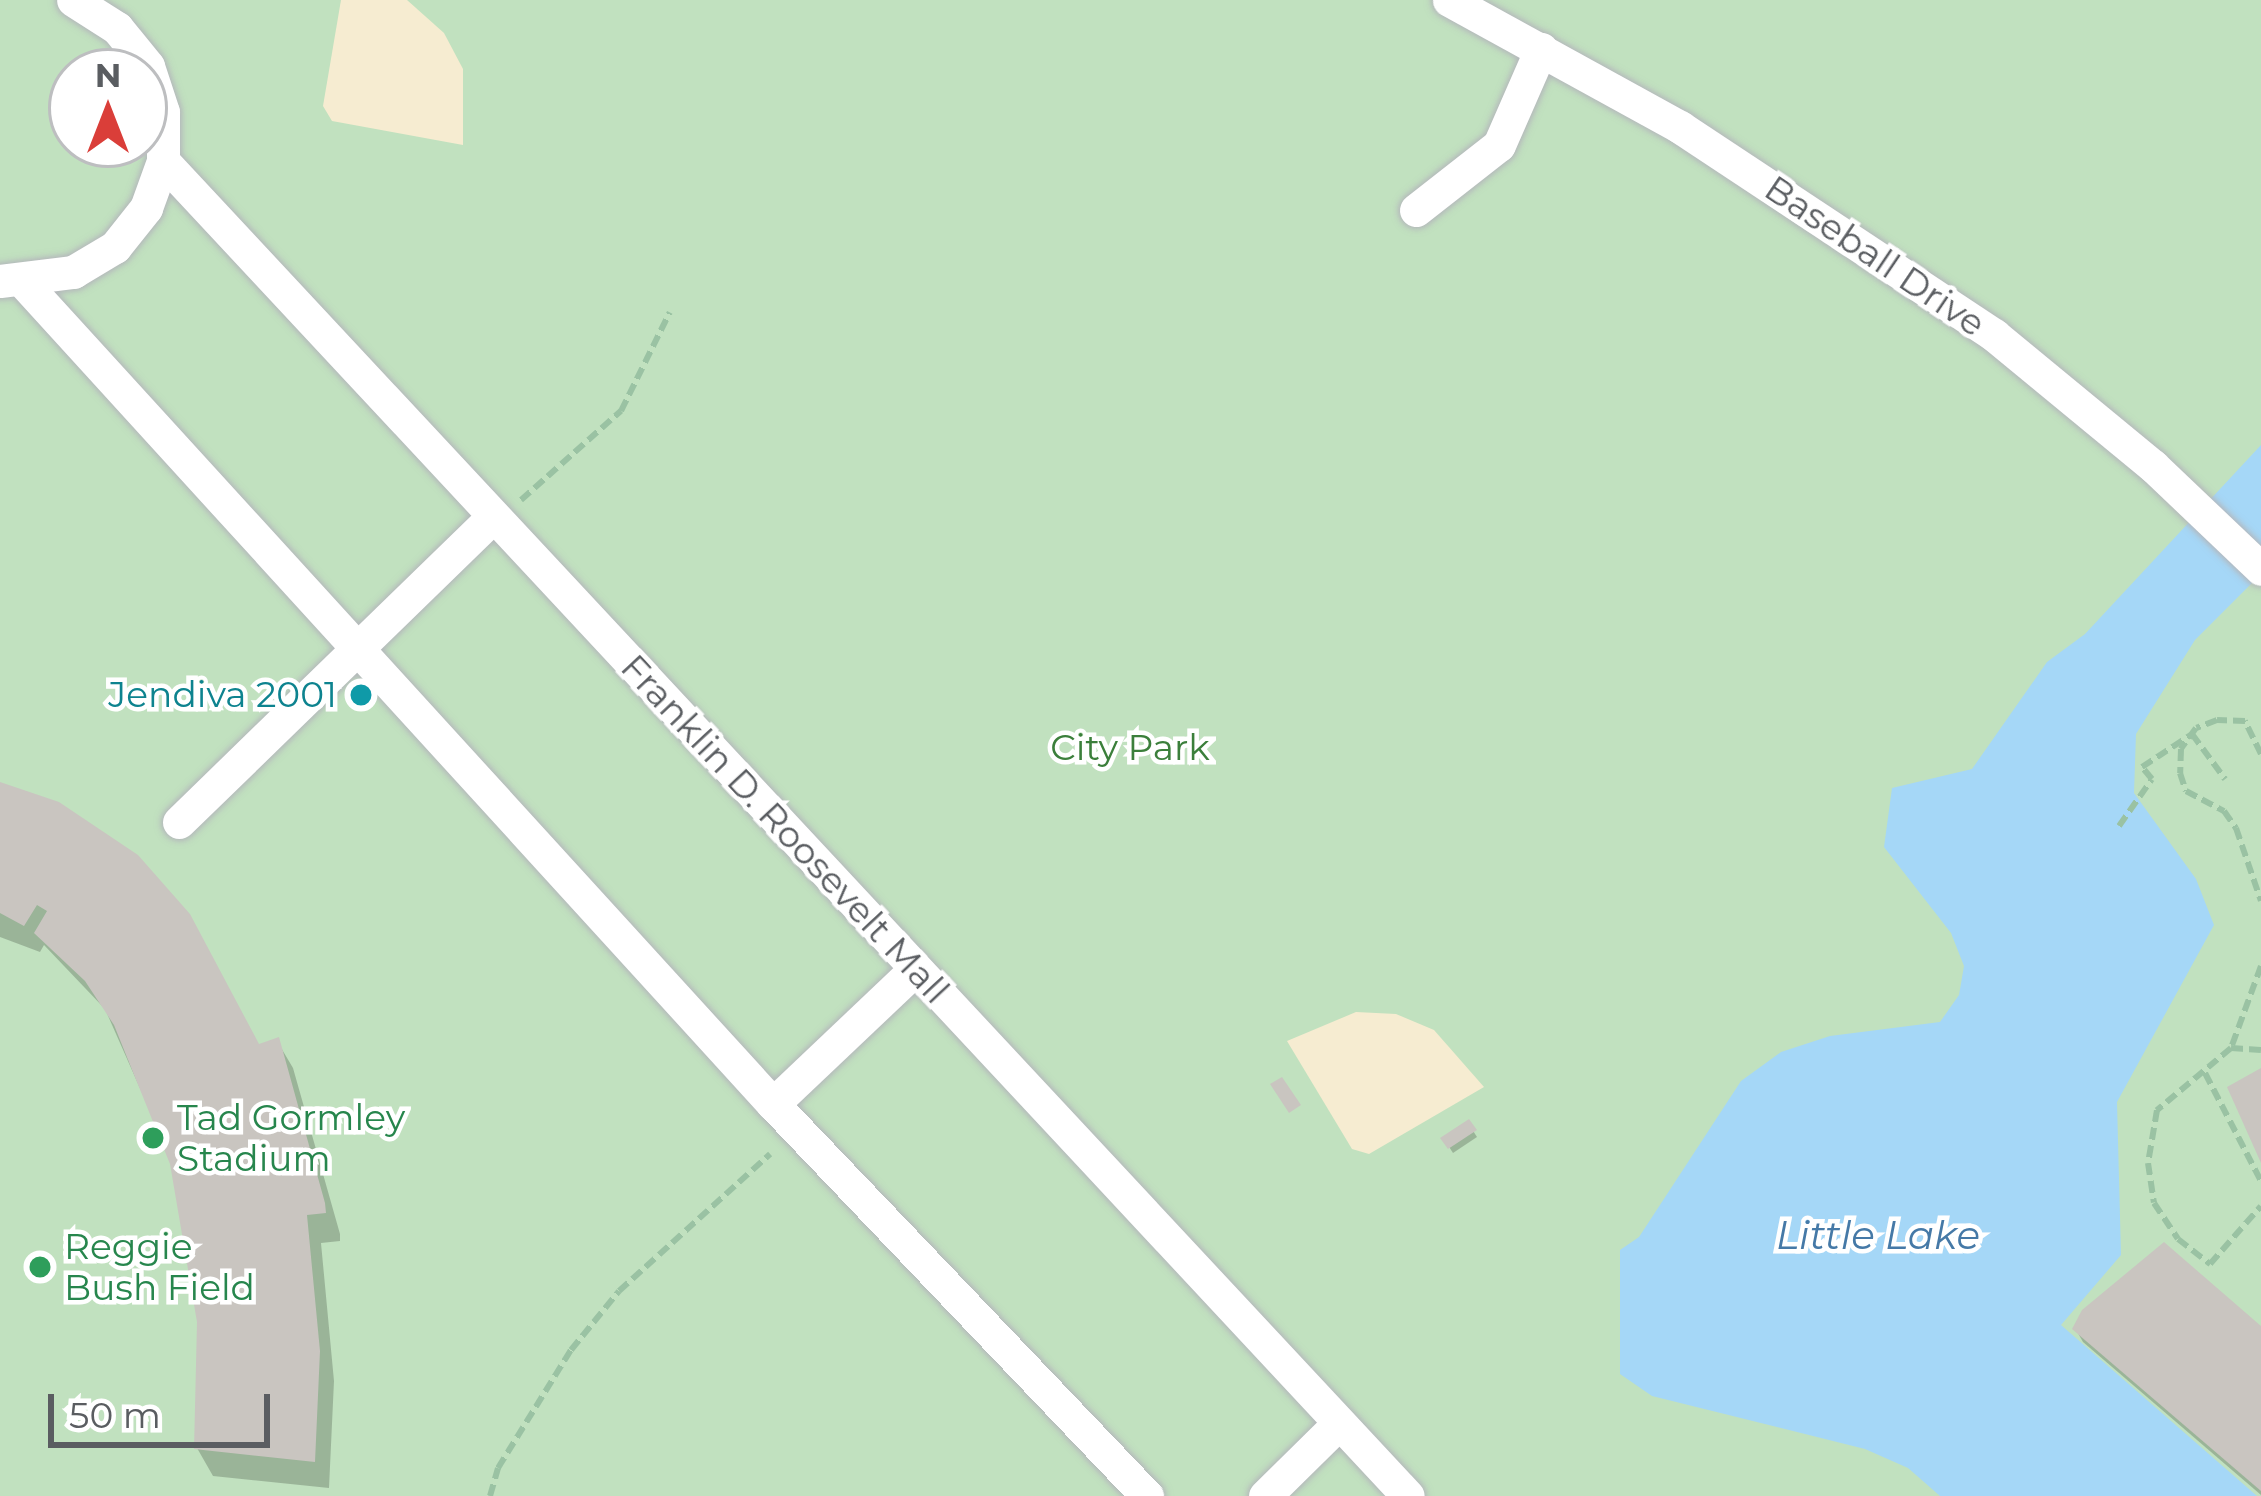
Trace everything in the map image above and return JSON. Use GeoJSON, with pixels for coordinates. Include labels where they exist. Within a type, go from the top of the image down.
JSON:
{"type":"FeatureCollection","features":[{"type":"Feature","properties":{"kind":"street"},"geometry":{"type":"LineString","coordinates":[[73,0],[121,14],[139,48]]}},
{"type":"Feature","properties":{"kind":"street","name":"Baseball Drive"},"geometry":{"type":"LineString","coordinates":[[1449,0],[1681,127],[1994,335],[2153,466],[2261,569]]}},
{"type":"Feature","properties":{"kind":"street"},"geometry":{"type":"LineString","coordinates":[[1416,210],[1499,145],[1541,50]]}},
{"type":"Feature","properties":{"kind":"street","name":"Franklin D. Roosevelt Mall"},"geometry":{"type":"LineString","coordinates":[[168,166],[1408,1496]]}},
{"type":"Feature","properties":{"kind":"street"},"geometry":{"type":"LineString","coordinates":[[12,282],[73,272],[115,247],[146,208],[160,168]]}},
{"type":"Feature","properties":{"kind":"street"},"geometry":{"type":"LineString","coordinates":[[12,282],[355,644],[773,1104],[1147,1496]]}},
{"type":"Feature","properties":{"kind":"street"},"geometry":{"type":"LineString","coordinates":[[179,822],[355,644],[492,518]]}},
{"type":"Feature","properties":{"kind":"street"},"geometry":{"type":"LineString","coordinates":[[773,1104],[914,970]]}},
{"type":"Feature","properties":{"kind":"street"},"geometry":{"type":"LineString","coordinates":[[1265,1496],[1339,1423]]}},
{"type":"Feature","properties":{"kind":"path"},"geometry":{"type":"LineString","coordinates":[[492,518],[532,494],[621,411],[670,312]]}},
{"type":"Feature","properties":{"kind":"path"},"geometry":{"type":"LineString","coordinates":[[2120,826],[2152,779],[2142,767],[2216,719],[2246,721],[2261,754]]}},
{"type":"Feature","properties":{"kind":"path"},"geometry":{"type":"LineString","coordinates":[[2192,734],[2224,779]]}},
{"type":"Feature","properties":{"kind":"path"},"geometry":{"type":"LineString","coordinates":[[2192,734],[2181,749],[2186,791],[2224,812],[2236,828],[2261,901]]}},
{"type":"Feature","properties":{"kind":"path"},"geometry":{"type":"LineString","coordinates":[[2261,966],[2231,1048],[2157,1110],[2150,1126],[2154,1203],[2178,1238],[2210,1264],[2261,1205]]}},
{"type":"Feature","properties":{"kind":"path"},"geometry":{"type":"LineString","coordinates":[[2231,1048],[2261,1050]]}},
{"type":"Feature","properties":{"kind":"path"},"geometry":{"type":"LineString","coordinates":[[2206,1073],[2261,1180]]}},
{"type":"Feature","properties":{"kind":"path"},"geometry":{"type":"LineString","coordinates":[[490,1496],[498,1468],[595,1320],[770,1154]]}},
{"type":"Feature","properties":{"kind":"green space","name":"City Park"},"geometry":{"type":"Polygon","coordinates":[[[0,0],[2261,0],[2261,1496],[0,1496],[0,0]]]}},
{"type":"Feature","properties":{"kind":"sand"},"geometry":{"type":"Polygon","coordinates":[[[341,0],[407,0],[444,33],[463,69],[463,145],[332,121],[323,106],[341,0]]]}},
{"type":"Feature","properties":{"kind":"sand"},"geometry":{"type":"Polygon","coordinates":[[[1356,1012],[1396,1014],[1434,1030],[1484,1087],[1369,1154],[1352,1149],[1287,1041],[1356,1012]]]}},
{"type":"Feature","properties":{"kind":"water","name":"Little Lake"},"geometry":{"type":"Polygon","coordinates":[[[2261,445],[2261,574],[2195,640],[2136,734],[2134,793],[2196,879],[2214,925],[2117,1102],[2121,1255],[2061,1325],[2257,1496],[1940,1496],[1908,1468],[1865,1449],[1652,1396],[1620,1374],[1620,1250],[1639,1237],[1741,1081],[1781,1052],[1830,1036],[1940,1022],[1959,995],[1964,966],[1951,933],[1884,847],[1892,788],[1972,769],[2047,662],[2085,634],[2261,445]]]}},
{"type":"Feature","properties":{"kind":"building"},"geometry":{"type":"Polygon","coordinates":[[[0,782],[59,802],[138,855],[190,914],[259,1044],[279,1037],[326,1213],[307,1215],[320,1351],[315,1462],[194,1449],[197,1322],[170,1164],[114,1025],[85,981],[34,933],[47,911],[37,905],[24,926],[0,913],[0,782]]]}},
{"type":"Feature","properties":{"kind":"building"},"geometry":{"type":"Polygon","coordinates":[[[2261,1068],[2261,1163],[2227,1087],[2261,1068]]]}},
{"type":"Feature","properties":{"kind":"building"},"geometry":{"type":"Polygon","coordinates":[[[1282,1077],[1301,1105],[1289,1113],[1270,1084],[1282,1077]]]}},
{"type":"Feature","properties":{"kind":"building"},"geometry":{"type":"Polygon","coordinates":[[[1469,1119],[1477,1130],[1448,1149],[1440,1138],[1469,1119]]]}},
{"type":"Feature","properties":{"kind":"building"},"geometry":{"type":"Polygon","coordinates":[[[2164,1242],[2261,1326],[2261,1491],[2072,1329],[2082,1310],[2164,1242]]]}},
{"type":"Feature","properties":{"kind":"place","name":"Jendiva 2001"},"geometry":{"type":"Point","coordinates":[361,695]}},
{"type":"Feature","properties":{"kind":"place","name":"Tad Gormley Stadium"},"geometry":{"type":"Point","coordinates":[153,1138]}},
{"type":"Feature","properties":{"kind":"place","name":"Reggie Bush Field"},"geometry":{"type":"Point","coordinates":[40,1267]}}]}
